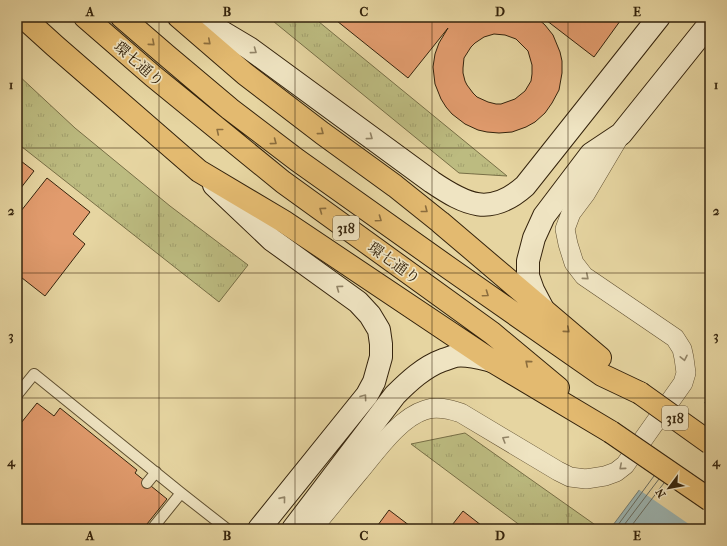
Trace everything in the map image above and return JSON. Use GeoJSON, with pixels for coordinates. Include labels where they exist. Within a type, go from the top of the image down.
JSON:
{"type":"FeatureCollection","features":[{"type":"Feature","properties":{"kind":"main road","name":"318"},"geometry":{"type":"LineString","coordinates":[[23,17],[199,171],[284,221],[492,361],[611,432]]}},
{"type":"Feature","properties":{"kind":"main road","name":"環七通り"},"geometry":{"type":"LineString","coordinates":[[85,17],[153,76],[277,177],[492,333],[611,432],[710,500]]}},
{"type":"Feature","properties":{"kind":"main road","name":"環七通り"},"geometry":{"type":"LineString","coordinates":[[122,17],[230,109],[297,160],[602,375],[640,393],[710,443]]}},
{"type":"Feature","properties":{"kind":"main road","name":"318"},"geometry":{"type":"LineString","coordinates":[[179,17],[245,74],[429,213],[640,393]]}},
{"type":"Feature","properties":{"kind":"street"},"geometry":{"type":"LineString","coordinates":[[196,17],[250,48],[426,178],[444,190],[475,205],[486,205],[502,202],[525,186],[659,17]]}},
{"type":"Feature","properties":{"kind":"street"},"geometry":{"type":"LineString","coordinates":[[312,529],[378,449],[399,426],[417,413],[435,408],[446,408],[461,413],[570,477],[586,479],[605,476],[616,472],[625,465],[683,383],[686,373],[682,349],[675,338],[584,276],[574,263],[565,228],[571,213],[586,193],[621,134],[710,23]]}},
{"type":"Feature","properties":{"kind":"street"},"geometry":{"type":"LineString","coordinates":[[543,309],[533,290],[528,276],[528,261],[534,238],[544,216],[591,154],[621,134]]}},
{"type":"Feature","properties":{"kind":"street"},"geometry":{"type":"LineString","coordinates":[[199,171],[272,240],[358,302],[370,315],[379,330],[381,357],[374,382],[367,395],[259,529]]}},
{"type":"Feature","properties":{"kind":"street"},"geometry":{"type":"LineString","coordinates":[[293,529],[395,395],[410,380],[437,362],[454,356],[469,356],[492,361]]}},
{"type":"Feature","properties":{"kind":"lane"},"geometry":{"type":"LineString","coordinates":[[17,395],[34,374],[227,529]]}},
{"type":"Feature","properties":{"kind":"lane"},"geometry":{"type":"LineString","coordinates":[[147,483],[156,472]]}},
{"type":"Feature","properties":{"kind":"lane"},"geometry":{"type":"LineString","coordinates":[[152,529],[181,493]]}},
{"type":"Feature","properties":{"kind":"green space"},"geometry":{"type":"Polygon","coordinates":[[[268,17],[313,17],[507,176],[459,173],[268,17]]]}},
{"type":"Feature","properties":{"kind":"green space"},"geometry":{"type":"Polygon","coordinates":[[[17,74],[75,128],[170,206],[248,265],[219,302],[17,143],[17,74]]]}},
{"type":"Feature","properties":{"kind":"green space"},"geometry":{"type":"Polygon","coordinates":[[[465,433],[601,529],[525,529],[411,444],[465,433]]]}},
{"type":"Feature","properties":{"kind":"water"},"geometry":{"type":"Polygon","coordinates":[[[710,396],[710,529],[610,529],[709,397],[710,396]]]}},
{"type":"Feature","properties":{"kind":"pier"},"geometry":{"type":"Polygon","coordinates":[[[703,402],[710,407],[710,529],[696,529],[638,489],[703,402]]]}},
{"type":"Feature","properties":{"kind":"building"},"geometry":{"type":"Polygon","coordinates":[[[332,17],[536,17],[553,35],[562,61],[562,73],[559,90],[545,113],[535,122],[512,132],[487,132],[465,124],[452,114],[441,99],[435,84],[433,67],[435,54],[439,43],[448,28],[408,78],[332,17]],[[494,34],[484,37],[471,47],[464,58],[463,73],[467,85],[477,97],[496,104],[501,104],[515,99],[525,91],[531,81],[532,74],[532,65],[528,51],[516,39],[505,35],[494,34]]]}},
{"type":"Feature","properties":{"kind":"building"},"geometry":{"type":"Polygon","coordinates":[[[542,17],[623,17],[594,57],[542,17]]]}},
{"type":"Feature","properties":{"kind":"building"},"geometry":{"type":"Polygon","coordinates":[[[17,158],[34,171],[17,193],[17,158]]]}},
{"type":"Feature","properties":{"kind":"building"},"geometry":{"type":"Polygon","coordinates":[[[47,178],[90,212],[73,234],[85,244],[45,296],[17,274],[17,216],[47,178]]]}},
{"type":"Feature","properties":{"kind":"building"},"geometry":{"type":"Polygon","coordinates":[[[37,403],[54,416],[60,408],[137,470],[135,473],[167,499],[143,529],[17,529],[17,428],[37,403]]]}},
{"type":"Feature","properties":{"kind":"building"},"geometry":{"type":"Polygon","coordinates":[[[389,510],[414,529],[375,529],[389,510]]]}},
{"type":"Feature","properties":{"kind":"building"},"geometry":{"type":"Polygon","coordinates":[[[463,511],[486,529],[449,529],[463,511]]]}}]}
